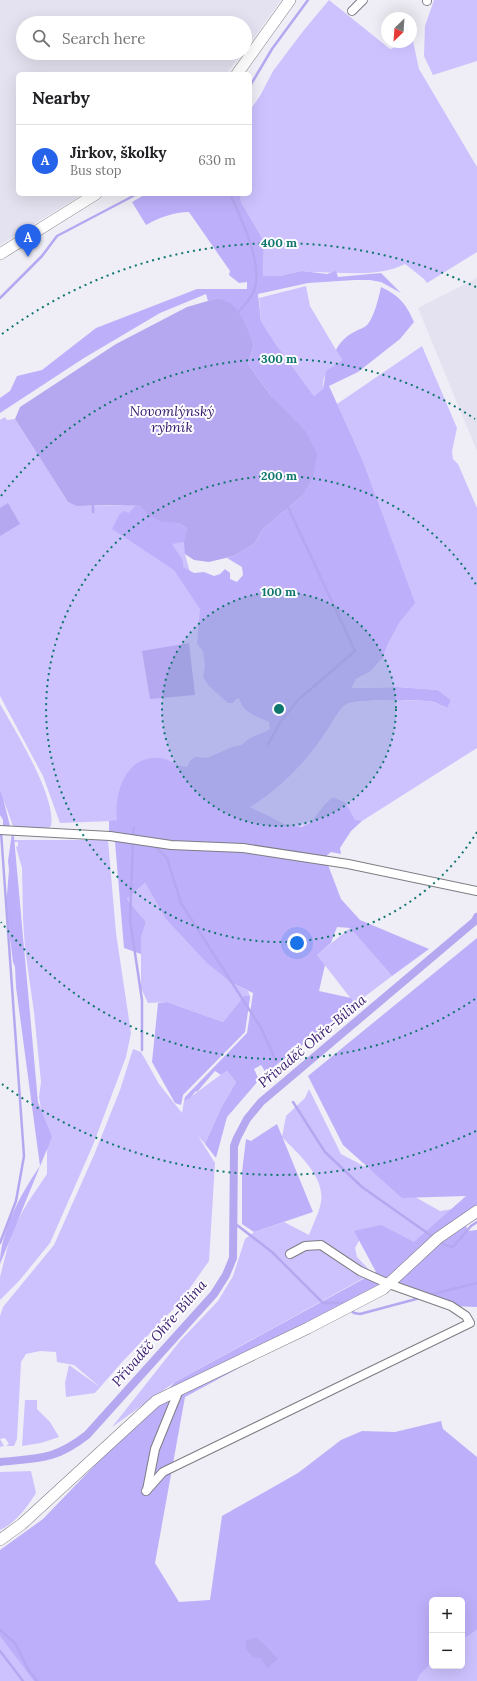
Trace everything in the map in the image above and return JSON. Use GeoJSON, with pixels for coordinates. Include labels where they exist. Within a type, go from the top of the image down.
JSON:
{"type":"FeatureCollection","features":[{"type":"Feature","properties":{"kind":"street"},"geometry":{"type":"LineString","coordinates":[[252,53],[290,0]]}},
{"type":"Feature","properties":{"kind":"street"},"geometry":{"type":"LineString","coordinates":[[352,11],[363,0]]}},
{"type":"Feature","properties":{"kind":"street"},"geometry":{"type":"LineString","coordinates":[[238,72],[247,60]]}},
{"type":"Feature","properties":{"kind":"street"},"geometry":{"type":"LineString","coordinates":[[0,254],[93,196]]}},
{"type":"Feature","properties":{"kind":"street"},"geometry":{"type":"LineString","coordinates":[[2,830],[110,836],[171,845],[243,848],[348,864],[477,891]]}},
{"type":"Feature","properties":{"kind":"street"},"geometry":{"type":"LineString","coordinates":[[0,1540],[22,1524],[156,1400],[308,1328],[383,1289],[434,1242],[477,1211]]}},
{"type":"Feature","properties":{"kind":"street"},"geometry":{"type":"LineString","coordinates":[[179,1390],[155,1449],[146,1491],[163,1472],[470,1323],[466,1316],[452,1306],[389,1284],[360,1271],[321,1245],[305,1246],[290,1254]]}},
{"type":"Feature","properties":{"kind":"shaded area"},"geometry":{"type":"Polygon","coordinates":[[[0,0],[281,0],[252,40],[252,16],[16,16],[16,60],[237,60],[228,72],[16,72],[16,196],[80,196],[0,245],[0,0]]]}},
{"type":"Feature","properties":{"kind":"shaded area"},"geometry":{"type":"Polygon","coordinates":[[[329,0],[381,42],[381,48],[414,48],[419,69],[477,167],[477,252],[427,283],[405,264],[371,273],[302,271],[279,276],[263,276],[264,241],[241,202],[240,196],[252,196],[252,107],[260,96],[273,71],[329,0]]]}},
{"type":"Feature","properties":{"kind":"shaded area"},"geometry":{"type":"Polygon","coordinates":[[[434,0],[477,0],[477,61],[433,75],[424,56],[425,26],[434,0]]]}},
{"type":"Feature","properties":{"kind":"shaded area"},"geometry":{"type":"Polygon","coordinates":[[[142,196],[240,196],[241,202],[264,241],[263,276],[279,276],[302,271],[327,274],[336,271],[338,277],[381,273],[401,293],[381,282],[355,280],[308,283],[258,294],[261,321],[275,343],[314,396],[323,389],[326,371],[342,360],[336,350],[340,344],[347,337],[370,322],[376,307],[381,287],[402,301],[414,322],[400,339],[358,372],[329,386],[363,461],[415,603],[400,622],[382,659],[370,672],[356,679],[352,688],[398,687],[438,690],[451,700],[447,708],[433,702],[416,700],[376,700],[347,704],[340,710],[317,745],[300,766],[271,793],[250,807],[285,824],[302,827],[311,822],[324,805],[333,797],[346,803],[355,820],[362,821],[351,831],[340,848],[341,854],[331,852],[325,857],[341,899],[360,920],[429,949],[392,976],[350,928],[337,927],[331,943],[317,955],[325,965],[319,991],[351,998],[355,1004],[266,1073],[261,1065],[254,1069],[259,1080],[227,1117],[216,1158],[205,1144],[221,1108],[236,1082],[227,1071],[221,1075],[215,1071],[197,1092],[196,1091],[190,1098],[184,1101],[185,1097],[247,1033],[253,993],[232,983],[207,963],[166,919],[145,883],[127,899],[146,922],[141,938],[141,954],[124,948],[115,842],[109,833],[109,821],[117,820],[120,787],[131,769],[139,762],[148,759],[160,758],[183,767],[187,767],[190,761],[195,757],[207,758],[232,747],[242,745],[251,737],[270,729],[269,722],[247,711],[239,698],[233,703],[228,703],[209,686],[203,677],[205,666],[203,651],[197,644],[200,609],[174,570],[112,529],[119,515],[124,511],[129,513],[135,506],[141,506],[150,516],[162,522],[178,523],[187,528],[184,542],[172,544],[183,561],[183,567],[194,573],[204,572],[214,576],[220,574],[225,569],[230,573],[230,579],[237,582],[243,575],[242,567],[227,558],[234,556],[254,544],[263,529],[302,496],[272,397],[248,364],[254,345],[237,311],[218,298],[208,301],[206,294],[160,313],[84,358],[0,413],[0,398],[10,391],[17,376],[42,370],[96,328],[197,289],[247,289],[247,282],[239,283],[229,275],[230,271],[189,212],[166,216],[146,225],[132,202],[142,196]]]}},
{"type":"Feature","properties":{"kind":"shaded area"},"geometry":{"type":"Polygon","coordinates":[[[477,278],[477,451],[418,308],[477,278]]]}},
{"type":"Feature","properties":{"kind":"shaded area"},"geometry":{"type":"Polygon","coordinates":[[[306,286],[310,306],[342,360],[325,375],[323,389],[314,396],[275,343],[261,321],[259,298],[306,286]]]}},
{"type":"Feature","properties":{"kind":"shaded area"},"geometry":{"type":"Polygon","coordinates":[[[422,346],[457,428],[452,451],[453,459],[458,464],[477,508],[477,748],[362,821],[355,821],[346,803],[324,805],[309,823],[297,827],[276,820],[249,807],[269,793],[309,755],[343,707],[353,702],[403,700],[432,702],[446,708],[451,700],[438,690],[398,687],[352,688],[356,679],[370,672],[382,659],[400,622],[414,603],[363,461],[337,404],[422,346]]]}},
{"type":"Feature","properties":{"kind":"shaded area"},"geometry":{"type":"Polygon","coordinates":[[[5,417],[7,420],[15,419],[68,502],[85,506],[130,505],[144,507],[157,512],[187,528],[185,554],[200,609],[293,743],[139,820],[60,823],[43,776],[0,696],[0,420],[5,417]]]}},
{"type":"Feature","properties":{"kind":"shaded area"},"geometry":{"type":"Polygon","coordinates":[[[0,704],[33,764],[48,799],[51,814],[51,826],[45,831],[15,831],[0,790],[0,704]]]}},
{"type":"Feature","properties":{"kind":"shaded area"},"geometry":{"type":"Polygon","coordinates":[[[0,790],[11,830],[3,831],[3,820],[0,815],[0,790]]]}},
{"type":"Feature","properties":{"kind":"shaded area"},"geometry":{"type":"Polygon","coordinates":[[[13,826],[38,1102],[52,1137],[0,1264],[4,1238],[13,1212],[40,1166],[6,907],[9,870],[8,861],[13,826]]]}},
{"type":"Feature","properties":{"kind":"shaded area"},"geometry":{"type":"Polygon","coordinates":[[[13,840],[108,840],[116,933],[131,1033],[126,1057],[93,1145],[50,1243],[19,1281],[0,1300],[0,1277],[12,1230],[28,1202],[47,1174],[47,1147],[39,1097],[41,1082],[34,1012],[25,949],[22,868],[16,847],[18,846],[18,842],[14,842],[13,840]]]}},
{"type":"Feature","properties":{"kind":"shaded area"},"geometry":{"type":"Polygon","coordinates":[[[145,883],[155,900],[232,983],[248,991],[250,996],[244,996],[223,1022],[167,1002],[148,1003],[141,988],[141,938],[146,922],[127,899],[145,883]]]}},
{"type":"Feature","properties":{"kind":"shaded area"},"geometry":{"type":"Polygon","coordinates":[[[350,928],[392,976],[355,1004],[317,955],[350,928]]]}},
{"type":"Feature","properties":{"kind":"shaded area"},"geometry":{"type":"Polygon","coordinates":[[[477,938],[477,1219],[466,1226],[468,1231],[477,1230],[477,1307],[447,1306],[387,1288],[185,1397],[155,1563],[179,1602],[210,1600],[222,1516],[298,1473],[341,1440],[362,1431],[395,1432],[441,1421],[443,1429],[477,1457],[477,1630],[465,1638],[465,1597],[429,1597],[429,1665],[420,1675],[417,1681],[34,1681],[0,1636],[0,1550],[43,1519],[175,1382],[376,1272],[354,1231],[381,1225],[414,1242],[466,1196],[402,1198],[343,1145],[308,1076],[477,938]]]}},
{"type":"Feature","properties":{"kind":"shaded area"},"geometry":{"type":"Polygon","coordinates":[[[244,996],[250,996],[245,1032],[183,1095],[181,1105],[175,1103],[152,1062],[158,1003],[167,1002],[223,1022],[244,996]]]}},
{"type":"Feature","properties":{"kind":"shaded area"},"geometry":{"type":"Polygon","coordinates":[[[133,1049],[141,1052],[159,1084],[182,1113],[184,1101],[227,1071],[236,1082],[221,1108],[205,1144],[198,1136],[215,1163],[209,1261],[180,1302],[123,1361],[95,1393],[66,1397],[65,1383],[69,1365],[100,1387],[74,1365],[57,1362],[56,1352],[40,1351],[26,1354],[21,1362],[17,1439],[14,1446],[6,1446],[9,1444],[5,1438],[0,1439],[0,1316],[3,1307],[54,1245],[94,1155],[120,1090],[133,1049]]]}},
{"type":"Feature","properties":{"kind":"shaded area"},"geometry":{"type":"Polygon","coordinates":[[[309,1089],[341,1154],[379,1174],[394,1185],[440,1211],[459,1208],[413,1255],[361,1237],[355,1248],[357,1257],[377,1278],[371,1274],[175,1382],[112,1427],[180,1341],[218,1301],[233,1276],[245,1239],[254,1232],[284,1222],[309,1235],[321,1202],[319,1183],[309,1166],[282,1137],[286,1116],[305,1098],[309,1089]]]}},
{"type":"Feature","properties":{"kind":"shaded area"},"geometry":{"type":"Polygon","coordinates":[[[277,1124],[313,1212],[254,1232],[242,1224],[242,1172],[246,1139],[251,1141],[277,1124]]]}},
{"type":"Feature","properties":{"kind":"shaded area"},"geometry":{"type":"Polygon","coordinates":[[[25,1400],[37,1400],[37,1409],[50,1422],[59,1437],[41,1443],[22,1446],[25,1400]]]}},
{"type":"Feature","properties":{"kind":"shaded area"},"geometry":{"type":"Polygon","coordinates":[[[0,1439],[4,1446],[0,1447],[0,1439]]]}},
{"type":"Feature","properties":{"kind":"shaded area"},"geometry":{"type":"Polygon","coordinates":[[[31,1471],[36,1493],[16,1519],[0,1530],[0,1472],[31,1471]]]}},
{"type":"Feature","properties":{"kind":"shaded area"},"geometry":{"type":"Polygon","coordinates":[[[477,1630],[477,1681],[417,1681],[420,1675],[429,1665],[429,1669],[465,1669],[465,1638],[477,1630]]]}},
{"type":"Feature","properties":{"kind":"shaded area"},"geometry":{"type":"Polygon","coordinates":[[[0,1631],[45,1681],[0,1681],[0,1631]]]}},
{"type":"Feature","properties":{"kind":"water","name":"Novomlýnský rybník"},"geometry":{"type":"Polygon","coordinates":[[[218,298],[230,303],[234,307],[247,328],[254,345],[248,364],[272,397],[306,432],[317,454],[313,476],[302,496],[263,529],[254,544],[234,556],[209,562],[194,560],[185,554],[184,542],[187,528],[178,523],[162,522],[149,516],[141,506],[77,506],[68,502],[15,419],[20,407],[116,344],[187,307],[218,298]]]}},
{"type":"Feature","properties":{"kind":"water"},"geometry":{"type":"Polygon","coordinates":[[[8,503],[20,524],[0,536],[0,508],[8,503]]]}},
{"type":"Feature","properties":{"kind":"water"},"geometry":{"type":"Polygon","coordinates":[[[189,643],[195,695],[150,699],[142,651],[189,643]]]}},
{"type":"Feature","properties":{"kind":"water"},"geometry":{"type":"Polygon","coordinates":[[[256,1637],[278,1659],[267,1668],[261,1658],[253,1657],[246,1649],[246,1641],[256,1637]]]}},
{"type":"Feature","properties":{"kind":"waterway"},"geometry":{"type":"LineString","coordinates":[[252,83],[272,49],[308,0]]}},
{"type":"Feature","properties":{"kind":"waterway"},"geometry":{"type":"LineString","coordinates":[[0,298],[42,256],[57,236],[133,196]]}},
{"type":"Feature","properties":{"kind":"waterway"},"geometry":{"type":"LineString","coordinates":[[231,196],[250,242],[256,269],[256,281],[253,294],[237,314]]}},
{"type":"Feature","properties":{"kind":"waterway"},"geometry":{"type":"LineString","coordinates":[[93,503],[93,512]]}},
{"type":"Feature","properties":{"kind":"waterway"},"geometry":{"type":"LineString","coordinates":[[268,744],[281,721],[298,700],[355,651],[287,505]]}},
{"type":"Feature","properties":{"kind":"waterway"},"geometry":{"type":"LineString","coordinates":[[134,828],[133,835],[145,838]]}},
{"type":"Feature","properties":{"kind":"waterway"},"geometry":{"type":"LineString","coordinates":[[0,1243],[16,1201],[24,1156],[1,832]]}},
{"type":"Feature","properties":{"kind":"waterway"},"geometry":{"type":"LineString","coordinates":[[133,841],[130,920],[142,1000],[142,1050]]}},
{"type":"Feature","properties":{"kind":"waterway"},"geometry":{"type":"LineString","coordinates":[[152,844],[167,858],[181,903],[261,1028],[276,1061]]}},
{"type":"Feature","properties":{"kind":"waterway","name":"Přivaděč Ohře-Bílina"},"geometry":{"type":"LineString","coordinates":[[0,1462],[36,1458],[56,1453],[76,1443],[87,1435],[214,1294],[226,1275],[233,1258],[234,1146],[247,1119],[261,1102],[475,921],[477,917]]}},
{"type":"Feature","properties":{"kind":"waterway"},"geometry":{"type":"LineString","coordinates":[[293,1102],[325,1152],[362,1187],[433,1237]]}},
{"type":"Feature","properties":{"kind":"waterway"},"geometry":{"type":"LineString","coordinates":[[233,1222],[272,1252],[323,1303],[345,1303]]}},
{"type":"Feature","properties":{"kind":"waterway"},"geometry":{"type":"LineString","coordinates":[[439,1241],[445,1245],[453,1247],[471,1226],[477,1222]]}},
{"type":"Feature","properties":{"kind":"waterway"},"geometry":{"type":"LineString","coordinates":[[429,1295],[477,1283]]}},
{"type":"Feature","properties":{"kind":"waterway"},"geometry":{"type":"LineString","coordinates":[[351,1310],[354,1313],[360,1314],[420,1298]]}},
{"type":"Feature","properties":{"kind":"waterway"},"geometry":{"type":"LineString","coordinates":[[0,1630],[15,1643],[28,1669],[37,1681]]}},
{"type":"Feature","properties":{"kind":"waterway"},"geometry":{"type":"LineString","coordinates":[[0,1651],[23,1681]]}},
{"type":"Feature","properties":{"kind":"place","name":"Jirkov, školky"},"geometry":{"type":"Point","coordinates":[28,257]}}]}
